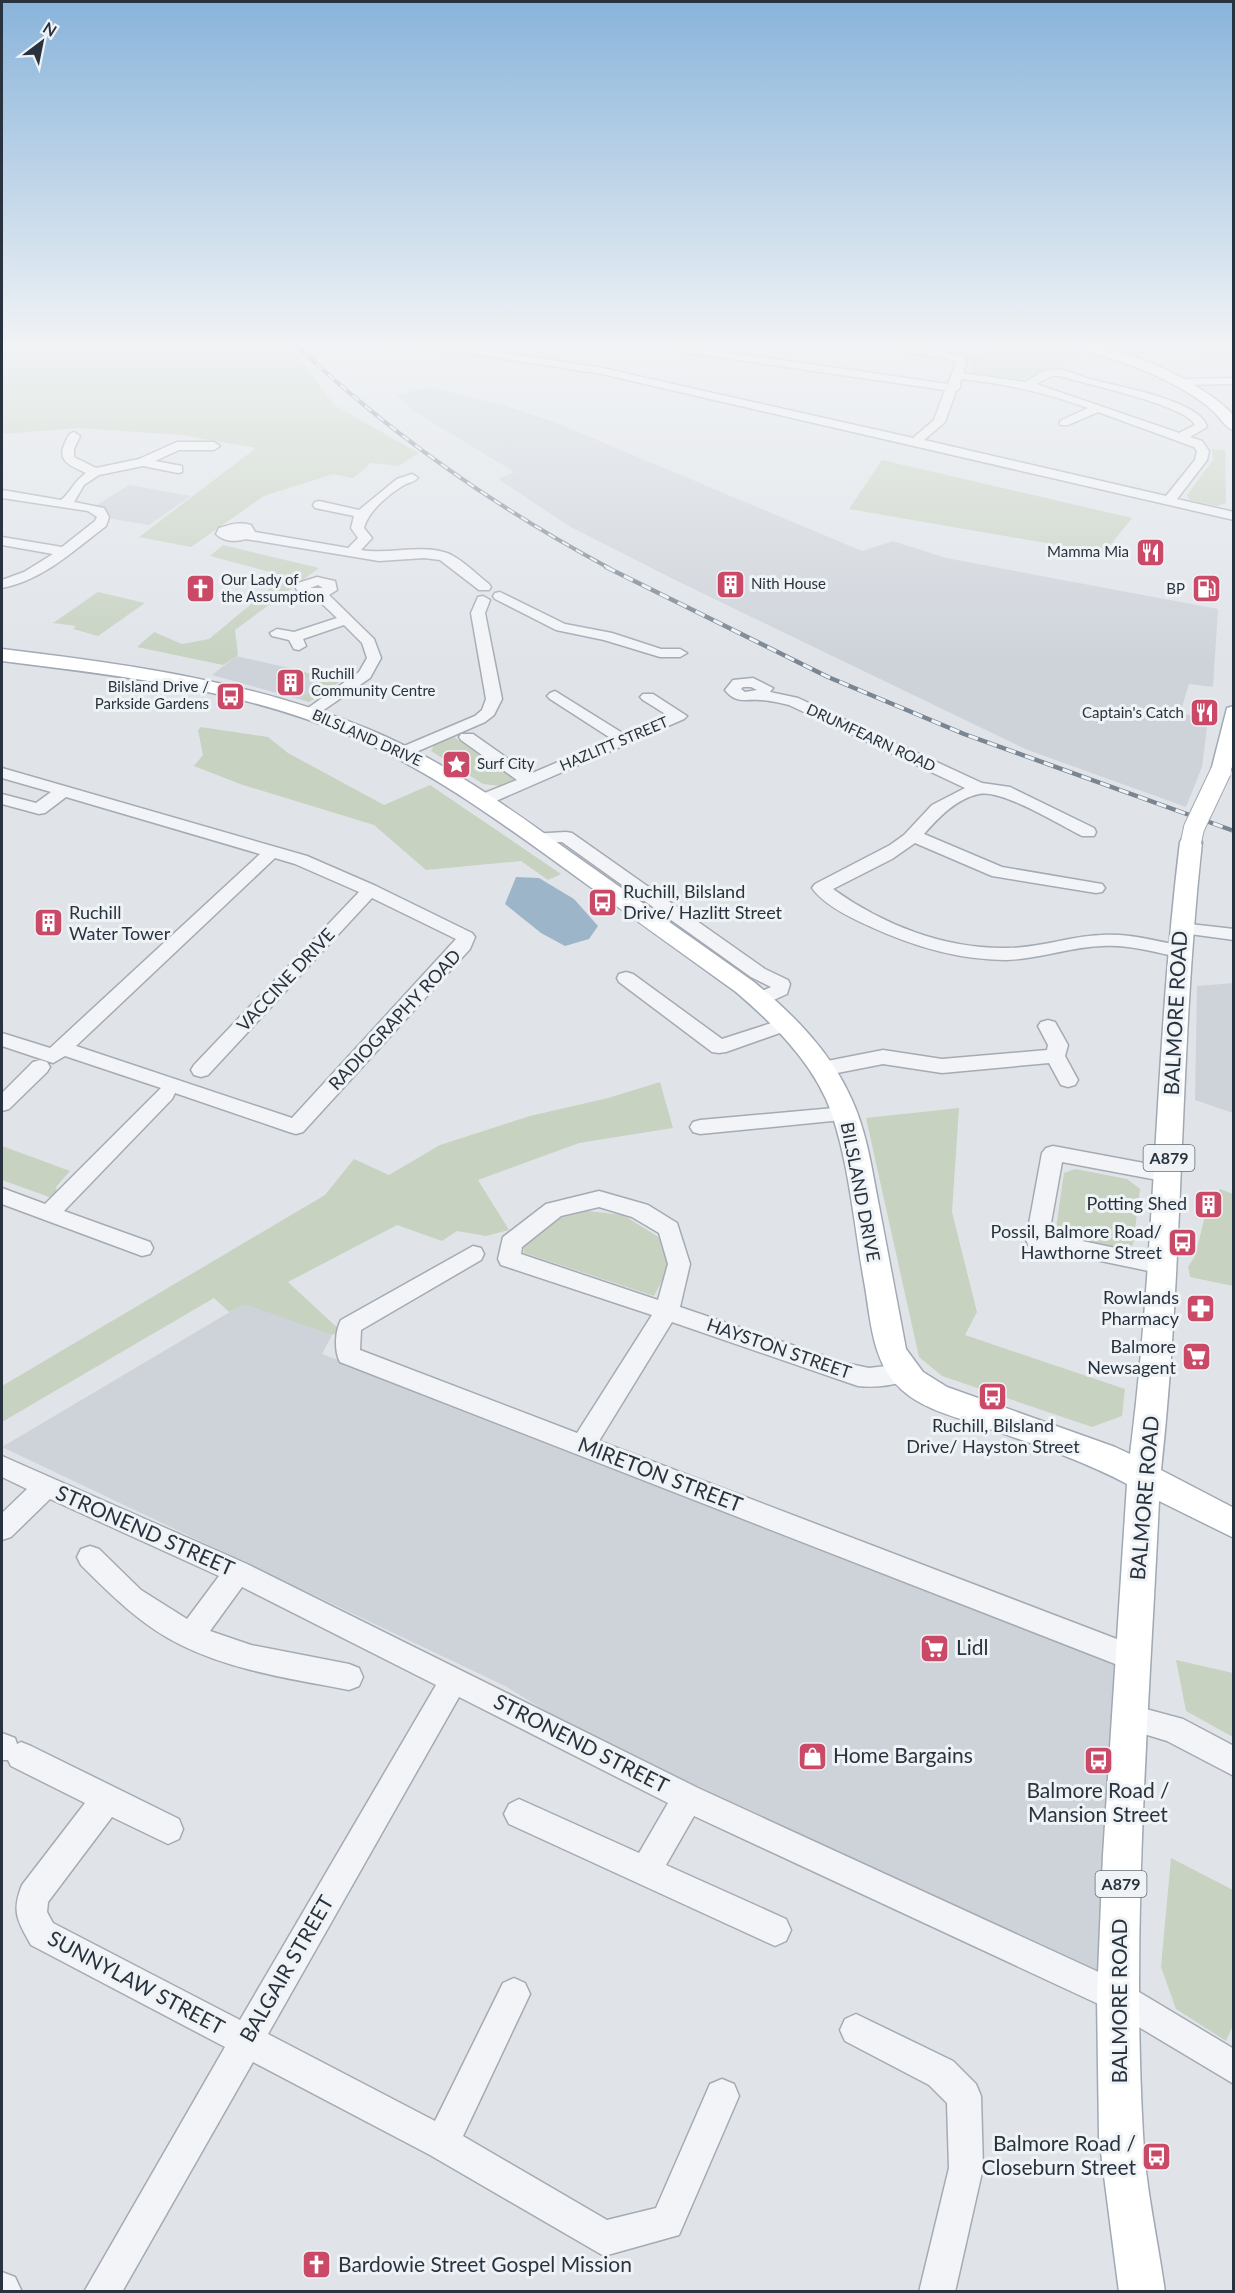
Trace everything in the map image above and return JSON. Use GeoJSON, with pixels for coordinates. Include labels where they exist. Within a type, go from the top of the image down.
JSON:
{"type":"FeatureCollection","features":[{"type":"Feature","properties":{"kind":"main road","name":"BILSLAND DRIVE"},"geometry":{"type":"LineString","coordinates":[[2,655],[125,669],[243,692],[310,713],[403,752],[447,776],[483,800],[760,999],[786,1024],[822,1069],[834,1088],[844,1114],[853,1139],[885,1323],[893,1354],[903,1373]]}},
{"type":"Feature","properties":{"kind":"main road","name":"BALMORE ROAD"},"geometry":{"type":"LineString","coordinates":[[1142,2292],[1121,2137],[1118,1997],[1122,1855],[1133,1658],[1144,1475],[1156,1374],[1180,939],[1194,828],[1227,773],[1233,712]]}},
{"type":"Feature","properties":{"kind":"main road"},"geometry":{"type":"LineString","coordinates":[[903,1373],[916,1385],[938,1397],[1104,1456],[1144,1475],[1233,1524]]}},
{"type":"Feature","properties":{"kind":"street"},"geometry":{"type":"LineString","coordinates":[[68,449],[68,458],[72,462],[95,472]]}},
{"type":"Feature","properties":{"kind":"street"},"geometry":{"type":"LineString","coordinates":[[63,504],[72,497],[79,483],[95,472],[143,462],[167,449]]}},
{"type":"Feature","properties":{"kind":"street"},"geometry":{"type":"LineString","coordinates":[[946,449],[1233,516]]}},
{"type":"Feature","properties":{"kind":"street"},"geometry":{"type":"LineString","coordinates":[[1170,500],[1201,460],[1202,449]]}},
{"type":"Feature","properties":{"kind":"street"},"geometry":{"type":"LineString","coordinates":[[143,462],[178,470]]}},
{"type":"Feature","properties":{"kind":"street"},"geometry":{"type":"LineString","coordinates":[[351,553],[365,538],[357,528],[361,514],[401,482],[412,478]]}},
{"type":"Feature","properties":{"kind":"street"},"geometry":{"type":"LineString","coordinates":[[2,494],[95,510],[103,517],[101,523],[28,575],[2,584]]}},
{"type":"Feature","properties":{"kind":"street"},"geometry":{"type":"LineString","coordinates":[[319,506],[361,514]]}},
{"type":"Feature","properties":{"kind":"street"},"geometry":{"type":"LineString","coordinates":[[247,535],[379,557],[424,554],[444,556],[483,593],[500,596],[561,627],[607,636],[656,658],[681,653]]}},
{"type":"Feature","properties":{"kind":"street"},"geometry":{"type":"LineString","coordinates":[[2,541],[62,551]]}},
{"type":"Feature","properties":{"kind":"street"},"geometry":{"type":"LineString","coordinates":[[403,752],[480,719],[489,712],[494,699],[478,613],[483,593]]}},
{"type":"Feature","properties":{"kind":"street"},"geometry":{"type":"LineString","coordinates":[[310,713],[365,675],[374,658],[369,642],[320,594]]}},
{"type":"Feature","properties":{"kind":"street"},"geometry":{"type":"LineString","coordinates":[[277,633],[297,642],[317,628],[346,620]]}},
{"type":"Feature","properties":{"kind":"street","name":"DRUMFEARN ROAD"},"geometry":{"type":"LineString","coordinates":[[761,695],[793,701],[979,788],[1004,790],[1088,832]]}},
{"type":"Feature","properties":{"kind":"street"},"geometry":{"type":"LineString","coordinates":[[555,696],[622,739]]}},
{"type":"Feature","properties":{"kind":"street","name":"HAZLITT STREET"},"geometry":{"type":"LineString","coordinates":[[483,800],[680,716],[648,697]]}},
{"type":"Feature","properties":{"kind":"street"},"geometry":{"type":"LineString","coordinates":[[467,736],[528,780]]}},
{"type":"Feature","properties":{"kind":"street","name":"RADIOGRAPHY ROAD"},"geometry":{"type":"LineString","coordinates":[[2,1039],[53,1056],[63,1048],[296,1127],[456,953],[466,937],[370,890],[301,860],[64,790],[4,776]]}},
{"type":"Feature","properties":{"kind":"street"},"geometry":{"type":"LineString","coordinates":[[979,788],[953,798],[937,810],[913,836],[879,861],[855,869],[821,888],[855,914],[897,934],[973,952],[1033,952],[1084,942],[1233,935]]}},
{"type":"Feature","properties":{"kind":"street"},"geometry":{"type":"LineString","coordinates":[[2,799],[39,810],[64,790]]}},
{"type":"Feature","properties":{"kind":"street"},"geometry":{"type":"LineString","coordinates":[[913,836],[998,872],[1063,892],[1096,888]]}},
{"type":"Feature","properties":{"kind":"street"},"geometry":{"type":"LineString","coordinates":[[63,1048],[273,851]]}},
{"type":"Feature","properties":{"kind":"street","name":"VACCINE DRIVE"},"geometry":{"type":"LineString","coordinates":[[201,1070],[370,890]]}},
{"type":"Feature","properties":{"kind":"street"},"geometry":{"type":"LineString","coordinates":[[626,978],[719,1047],[786,1024]]}},
{"type":"Feature","properties":{"kind":"street"},"geometry":{"type":"LineString","coordinates":[[1048,1026],[1058,1045],[1055,1056],[1068,1080]]}},
{"type":"Feature","properties":{"kind":"street"},"geometry":{"type":"LineString","coordinates":[[822,1069],[884,1058],[942,1066],[1055,1056]]}},
{"type":"Feature","properties":{"kind":"street"},"geometry":{"type":"LineString","coordinates":[[2,1104],[40,1067]]}},
{"type":"Feature","properties":{"kind":"street"},"geometry":{"type":"LineString","coordinates":[[49,1213],[165,1094]]}},
{"type":"Feature","properties":{"kind":"street"},"geometry":{"type":"LineString","coordinates":[[700,1127],[844,1114]]}},
{"type":"Feature","properties":{"kind":"street"},"geometry":{"type":"LineString","coordinates":[[1163,1266],[1037,1240],[1053,1153],[1168,1174]]}},
{"type":"Feature","properties":{"kind":"street"},"geometry":{"type":"LineString","coordinates":[[2,1196],[142,1248]]}},
{"type":"Feature","properties":{"kind":"street","name":"HAYSTON STREET"},"geometry":{"type":"LineString","coordinates":[[667,1311],[679,1263],[669,1229],[640,1211],[599,1199],[554,1210],[511,1243],[509,1259],[857,1376],[881,1377],[903,1373]]}},
{"type":"Feature","properties":{"kind":"street","name":"MIRETON STREET"},"geometry":{"type":"LineString","coordinates":[[473,1254],[349,1326],[348,1355],[1133,1658]]}},
{"type":"Feature","properties":{"kind":"street"},"geometry":{"type":"LineString","coordinates":[[583,1445],[667,1311]]}},
{"type":"Feature","properties":{"kind":"street","name":"STRONEND STREET"},"geometry":{"type":"LineString","coordinates":[[2,1466],[238,1572],[688,1798],[1118,1997],[1233,2068]]}},
{"type":"Feature","properties":{"kind":"street"},"geometry":{"type":"LineString","coordinates":[[2,1529],[46,1487]]}},
{"type":"Feature","properties":{"kind":"street"},"geometry":{"type":"LineString","coordinates":[[90,1557],[132,1598],[190,1636],[251,1658],[349,1677]]}},
{"type":"Feature","properties":{"kind":"street"},"geometry":{"type":"LineString","coordinates":[[190,1636],[238,1572]]}},
{"type":"Feature","properties":{"kind":"street","name":"BALGAIR STREET"},"geometry":{"type":"LineString","coordinates":[[102,2292],[454,1680]]}},
{"type":"Feature","properties":{"kind":"street"},"geometry":{"type":"LineString","coordinates":[[1131,1718],[1173,1729],[1233,1762]]}},
{"type":"Feature","properties":{"kind":"street"},"geometry":{"type":"LineString","coordinates":[[9,1750],[168,1829]]}},
{"type":"Feature","properties":{"kind":"street","name":"SUNNYLAW STREET"},"geometry":{"type":"LineString","coordinates":[[106,1798],[33,1896],[31,1914],[42,1934],[442,2143],[604,2238],[667,2223],[722,2096]]}},
{"type":"Feature","properties":{"kind":"street"},"geometry":{"type":"LineString","coordinates":[[646,1871],[688,1798]]}},
{"type":"Feature","properties":{"kind":"street"},"geometry":{"type":"LineString","coordinates":[[519,1814],[775,1930]]}},
{"type":"Feature","properties":{"kind":"street"},"geometry":{"type":"LineString","coordinates":[[442,2143],[514,1994]]}},
{"type":"Feature","properties":{"kind":"street"},"geometry":{"type":"LineString","coordinates":[[856,2030],[941,2073],[964,2096],[966,2168],[937,2292]]}},
{"type":"Feature","properties":{"kind":"shaded area"},"geometry":{"type":"Polygon","coordinates":[[[476,449],[619,449],[862,551],[893,541],[946,558],[1218,609],[1213,687],[1189,684],[1180,713],[1208,719],[1202,767],[1186,807],[1025,749],[671,578],[569,526],[498,479],[514,472],[476,449]]]}},
{"type":"Feature","properties":{"kind":"shaded area"},"geometry":{"type":"Polygon","coordinates":[[[129,485],[191,496],[149,525],[107,518],[95,506],[129,485]]]}},
{"type":"Feature","properties":{"kind":"shaded area"},"geometry":{"type":"Polygon","coordinates":[[[236,656],[339,682],[309,702],[212,675],[236,656]]]}},
{"type":"Feature","properties":{"kind":"shaded area"},"geometry":{"type":"Polygon","coordinates":[[[1234,983],[1233,1113],[1195,1100],[1197,986],[1234,983]]]}},
{"type":"Feature","properties":{"kind":"shaded area"},"geometry":{"type":"Polygon","coordinates":[[[245,1303],[332,1335],[322,1354],[800,1530],[1136,1666],[1135,2009],[687,1799],[505,1686],[2,1447],[245,1303]]]}},
{"type":"Feature","properties":{"kind":"green space"},"geometry":{"type":"Polygon","coordinates":[[[255,449],[412,449],[419,453],[398,466],[371,463],[353,478],[333,474],[264,496],[191,547],[139,537],[255,449]]]}},
{"type":"Feature","properties":{"kind":"green space"},"geometry":{"type":"Polygon","coordinates":[[[1212,449],[1225,450],[1226,503],[1217,506],[1190,500],[1187,495],[1213,460],[1212,449]]]}},
{"type":"Feature","properties":{"kind":"green space"},"geometry":{"type":"Polygon","coordinates":[[[882,460],[1132,518],[1104,553],[849,509],[882,460]]]}},
{"type":"Feature","properties":{"kind":"green space"},"geometry":{"type":"Polygon","coordinates":[[[223,545],[319,568],[235,630],[238,655],[223,665],[137,647],[154,632],[182,644],[209,639],[285,576],[210,556],[223,545]]]}},
{"type":"Feature","properties":{"kind":"green space"},"geometry":{"type":"Polygon","coordinates":[[[98,592],[145,603],[98,636],[73,629],[76,626],[53,623],[98,592]]]}},
{"type":"Feature","properties":{"kind":"green space"},"geometry":{"type":"Polygon","coordinates":[[[289,668],[339,682],[309,702],[300,699],[314,689],[311,678],[286,670],[289,668]]]}},
{"type":"Feature","properties":{"kind":"green space"},"geometry":{"type":"Polygon","coordinates":[[[201,727],[268,737],[288,753],[384,805],[430,785],[561,874],[548,880],[521,861],[426,870],[374,825],[240,784],[194,766],[203,755],[198,730],[201,727]]]}},
{"type":"Feature","properties":{"kind":"green space"},"geometry":{"type":"Polygon","coordinates":[[[454,737],[515,779],[501,786],[483,784],[431,751],[434,745],[454,737]]]}},
{"type":"Feature","properties":{"kind":"green space"},"geometry":{"type":"Polygon","coordinates":[[[660,1082],[673,1128],[579,1143],[478,1180],[509,1230],[486,1236],[457,1231],[442,1241],[397,1225],[288,1282],[342,1332],[332,1335],[245,1304],[229,1312],[214,1298],[2,1422],[2,1386],[325,1195],[354,1159],[389,1175],[440,1145],[530,1116],[608,1098],[660,1082]]]}},
{"type":"Feature","properties":{"kind":"green space"},"geometry":{"type":"Polygon","coordinates":[[[959,1108],[952,1212],[977,1312],[965,1335],[1125,1389],[1122,1416],[1092,1427],[942,1376],[919,1357],[866,1118],[959,1108]]]}},
{"type":"Feature","properties":{"kind":"green space"},"geometry":{"type":"Polygon","coordinates":[[[2,1146],[70,1171],[56,1187],[57,1194],[52,1198],[2,1180],[2,1146]]]}},
{"type":"Feature","properties":{"kind":"green space"},"geometry":{"type":"Polygon","coordinates":[[[1075,1169],[1127,1179],[1140,1189],[1133,1245],[1121,1250],[1064,1237],[1056,1228],[1064,1173],[1075,1169]]]}},
{"type":"Feature","properties":{"kind":"green space"},"geometry":{"type":"Polygon","coordinates":[[[1220,1189],[1233,1194],[1233,1286],[1190,1277],[1188,1267],[1195,1256],[1204,1220],[1194,1194],[1213,1202],[1220,1189]]]}},
{"type":"Feature","properties":{"kind":"green space"},"geometry":{"type":"Polygon","coordinates":[[[588,1211],[623,1215],[660,1238],[670,1266],[654,1296],[524,1253],[523,1243],[556,1219],[588,1211]]]}},
{"type":"Feature","properties":{"kind":"green space"},"geometry":{"type":"Polygon","coordinates":[[[1176,1660],[1233,1673],[1233,1737],[1186,1711],[1176,1660]]]}},
{"type":"Feature","properties":{"kind":"green space"},"geometry":{"type":"Polygon","coordinates":[[[1171,1858],[1233,1890],[1234,2023],[1226,2041],[1176,2009],[1161,1967],[1171,1858]]]}},
{"type":"Feature","properties":{"kind":"water"},"geometry":{"type":"Polygon","coordinates":[[[516,877],[539,878],[574,899],[598,926],[589,939],[565,946],[541,933],[505,904],[516,877]]]}},
{"type":"Feature","properties":{"kind":"railway"},"geometry":{"type":"LineString","coordinates":[[420,449],[483,493],[609,568]]}},
{"type":"Feature","properties":{"kind":"railway"},"geometry":{"type":"LineString","coordinates":[[606,567],[828,677],[964,734],[1234,831]]}},
{"type":"Feature","properties":{"kind":"place","name":"Mamma Mia"},"geometry":{"type":"Point","coordinates":[1150,552]}},
{"type":"Feature","properties":{"kind":"place","name":"Nith House"},"geometry":{"type":"Point","coordinates":[730,584]}},
{"type":"Feature","properties":{"kind":"place","name":"Our Lady of the Assumption"},"geometry":{"type":"Point","coordinates":[200,589]}},
{"type":"Feature","properties":{"kind":"place","name":"BP"},"geometry":{"type":"Point","coordinates":[1206,589]}},
{"type":"Feature","properties":{"kind":"place","name":"Ruchill Community Centre"},"geometry":{"type":"Point","coordinates":[290,683]}},
{"type":"Feature","properties":{"kind":"place","name":"Bilsland Drive / Parkside Gardens"},"geometry":{"type":"Point","coordinates":[230,696]}},
{"type":"Feature","properties":{"kind":"place","name":"Captain's Catch"},"geometry":{"type":"Point","coordinates":[1205,713]}},
{"type":"Feature","properties":{"kind":"place","name":"Surf City"},"geometry":{"type":"Point","coordinates":[456,764]}},
{"type":"Feature","properties":{"kind":"place","name":"Ruchill, Bilsland Drive/ Hazlitt Street"},"geometry":{"type":"Point","coordinates":[602,902]}},
{"type":"Feature","properties":{"kind":"place","name":"Ruchill Water Tower"},"geometry":{"type":"Point","coordinates":[48,923]}},
{"type":"Feature","properties":{"kind":"place","name":"Potting Shed"},"geometry":{"type":"Point","coordinates":[1208,1204]}},
{"type":"Feature","properties":{"kind":"place","name":"Possil, Balmore Road/ Hawthorne Street"},"geometry":{"type":"Point","coordinates":[1183,1242]}},
{"type":"Feature","properties":{"kind":"place","name":"Rowlands Pharmacy"},"geometry":{"type":"Point","coordinates":[1200,1308]}},
{"type":"Feature","properties":{"kind":"place","name":"Balmore Newsagent"},"geometry":{"type":"Point","coordinates":[1197,1357]}},
{"type":"Feature","properties":{"kind":"place","name":"Ruchill, Bilsland Drive/ Hayston Street"},"geometry":{"type":"Point","coordinates":[993,1397]}},
{"type":"Feature","properties":{"kind":"place","name":"Lidl"},"geometry":{"type":"Point","coordinates":[935,1648]}},
{"type":"Feature","properties":{"kind":"place","name":"Home Bargains"},"geometry":{"type":"Point","coordinates":[812,1756]}},
{"type":"Feature","properties":{"kind":"place","name":"Balmore Road / Mansion Street"},"geometry":{"type":"Point","coordinates":[1098,1760]}},
{"type":"Feature","properties":{"kind":"place","name":"Balmore Road / Closeburn Street"},"geometry":{"type":"Point","coordinates":[1157,2156]}},
{"type":"Feature","properties":{"kind":"place","name":"Bardowie Street Gospel Mission"},"geometry":{"type":"Point","coordinates":[317,2265]}}]}
